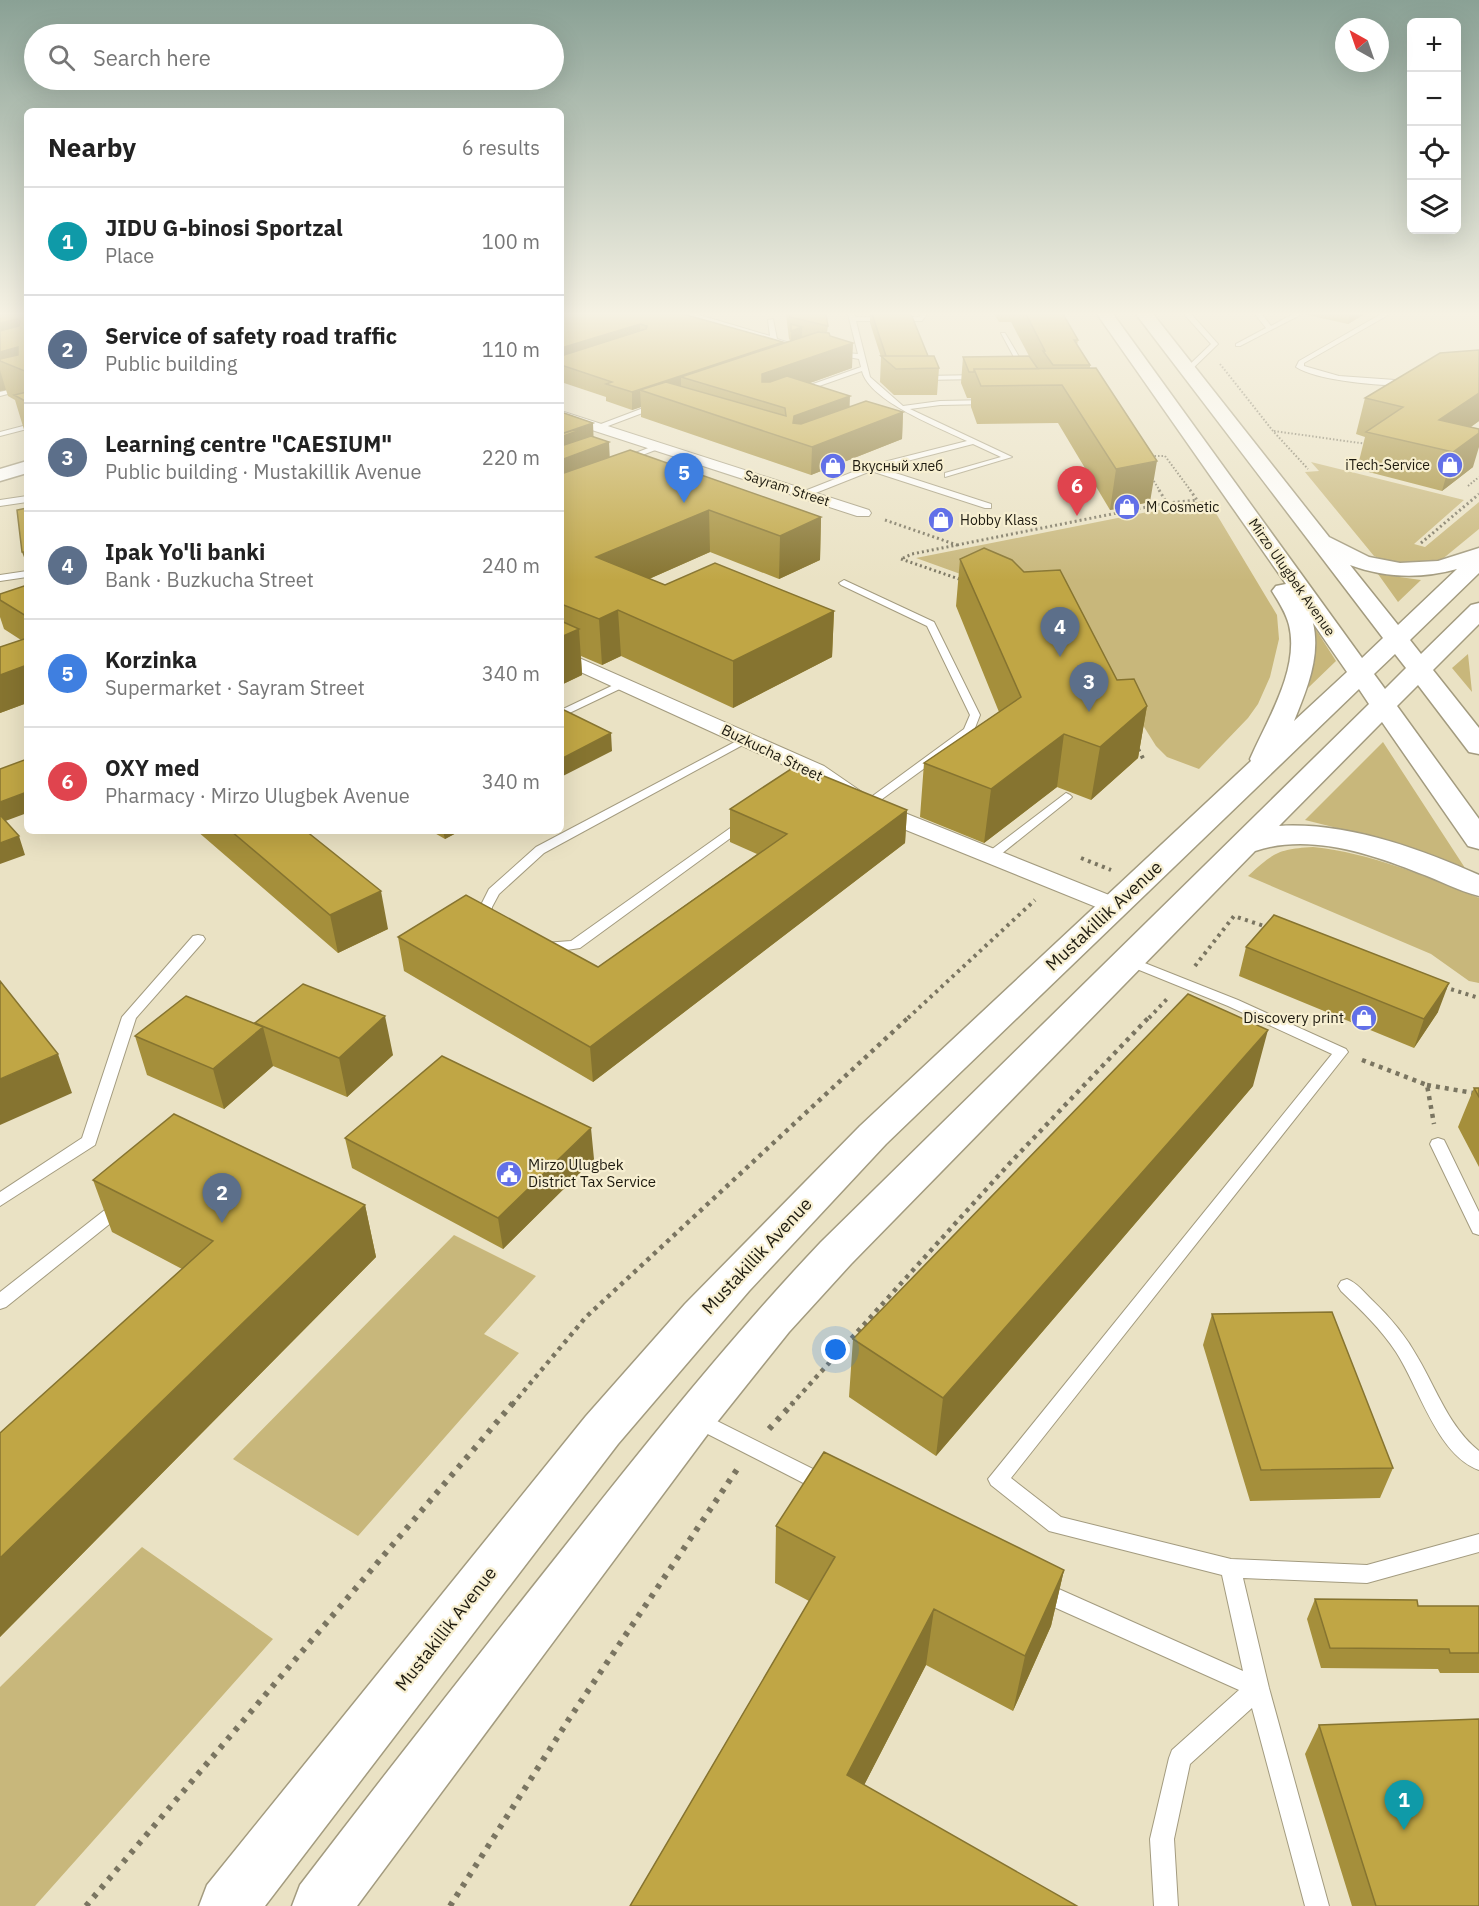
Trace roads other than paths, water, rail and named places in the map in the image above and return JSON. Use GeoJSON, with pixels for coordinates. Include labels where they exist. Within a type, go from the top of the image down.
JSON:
{"type":"FeatureCollection","features":[{"type":"Feature","properties":{"kind":"main road","name":"Mirzo Ulugbek Avenue"},"geometry":{"type":"LineString","coordinates":[[1168,403],[1479,840]]}},
{"type":"Feature","properties":{"kind":"main road"},"geometry":{"type":"LineString","coordinates":[[1213,403],[1479,746]]}},
{"type":"Feature","properties":{"kind":"main road"},"geometry":{"type":"LineString","coordinates":[[1200,447],[1235,518],[1287,595],[1300,620],[1303,633],[1301,665],[1259,770]]}},
{"type":"Feature","properties":{"kind":"main road"},"geometry":{"type":"LineString","coordinates":[[0,475],[24,468]]}},
{"type":"Feature","properties":{"kind":"main road"},"geometry":{"type":"LineString","coordinates":[[1318,538],[1358,560],[1405,570],[1442,568],[1479,553]]}},
{"type":"Feature","properties":{"kind":"main road","name":"Mustakillik Avenue"},"geometry":{"type":"LineString","coordinates":[[228,1906],[602,1430],[760,1250],[1117,889],[1259,770],[1479,561]]}},
{"type":"Feature","properties":{"kind":"main road"},"geometry":{"type":"LineString","coordinates":[[321,1906],[442,1744],[694,1417],[774,1320],[836,1253],[1479,610]]}},
{"type":"Feature","properties":{"kind":"main road"},"geometry":{"type":"LineString","coordinates":[[1241,846],[1267,835],[1284,833],[1314,836],[1394,854],[1479,887]]}},
{"type":"Feature","properties":{"kind":"street","name":"Sayram Street"},"geometry":{"type":"LineString","coordinates":[[564,416],[863,513]]}},
{"type":"Feature","properties":{"kind":"street"},"geometry":{"type":"LineString","coordinates":[[671,466],[693,458]]}},
{"type":"Feature","properties":{"kind":"street","name":"Buzkucha Street"},"geometry":{"type":"LineString","coordinates":[[564,657],[746,738],[867,806],[991,856],[1117,889]]}},
{"type":"Feature","properties":{"kind":"lane"},"geometry":{"type":"LineString","coordinates":[[597,427],[666,403]]}},
{"type":"Feature","properties":{"kind":"lane"},"geometry":{"type":"LineString","coordinates":[[894,403],[900,408],[1008,457],[948,475]]}},
{"type":"Feature","properties":{"kind":"lane"},"geometry":{"type":"LineString","coordinates":[[890,412],[900,408],[942,403]]}},
{"type":"Feature","properties":{"kind":"lane"},"geometry":{"type":"LineString","coordinates":[[0,434],[24,428]]}},
{"type":"Feature","properties":{"kind":"lane"},"geometry":{"type":"LineString","coordinates":[[805,494],[871,468],[974,441]]}},
{"type":"Feature","properties":{"kind":"lane"},"geometry":{"type":"LineString","coordinates":[[615,463],[658,447]]}},
{"type":"Feature","properties":{"kind":"lane"},"geometry":{"type":"LineString","coordinates":[[871,468],[987,506]]}},
{"type":"Feature","properties":{"kind":"lane"},"geometry":{"type":"LineString","coordinates":[[0,503],[24,500]]}},
{"type":"Feature","properties":{"kind":"lane"},"geometry":{"type":"LineString","coordinates":[[0,578],[24,574]]}},
{"type":"Feature","properties":{"kind":"lane"},"geometry":{"type":"LineString","coordinates":[[844,583],[931,624],[975,715],[969,731],[867,806]]}},
{"type":"Feature","properties":{"kind":"lane"},"geometry":{"type":"LineString","coordinates":[[564,713],[622,684]]}},
{"type":"Feature","properties":{"kind":"lane"},"geometry":{"type":"LineString","coordinates":[[504,930],[484,919],[486,907],[495,892],[540,850],[746,738]]}},
{"type":"Feature","properties":{"kind":"lane"},"geometry":{"type":"LineString","coordinates":[[991,856],[1066,797]]}},
{"type":"Feature","properties":{"kind":"lane"},"geometry":{"type":"LineString","coordinates":[[535,945],[554,948],[575,945],[758,813]]}},
{"type":"Feature","properties":{"kind":"lane"},"geometry":{"type":"LineString","coordinates":[[2,1193],[89,1141],[129,1017],[198,939]]}},
{"type":"Feature","properties":{"kind":"lane"},"geometry":{"type":"LineString","coordinates":[[1127,960],[1341,1052],[998,1479],[1056,1525],[1231,1568],[1367,1574],[1479,1543]]}},
{"type":"Feature","properties":{"kind":"lane"},"geometry":{"type":"LineString","coordinates":[[1438,1144],[1479,1229]]}},
{"type":"Feature","properties":{"kind":"lane"},"geometry":{"type":"LineString","coordinates":[[0,1302],[136,1194]]}},
{"type":"Feature","properties":{"kind":"lane"},"geometry":{"type":"LineString","coordinates":[[1347,1286],[1370,1306],[1402,1347],[1435,1410],[1451,1434],[1469,1456],[1479,1462]]}},
{"type":"Feature","properties":{"kind":"lane"},"geometry":{"type":"LineString","coordinates":[[694,1417],[837,1490]]}},
{"type":"Feature","properties":{"kind":"lane"},"geometry":{"type":"LineString","coordinates":[[1231,1568],[1258,1688],[1317,1906]]}},
{"type":"Feature","properties":{"kind":"lane"},"geometry":{"type":"LineString","coordinates":[[1026,1585],[1258,1688]]}},
{"type":"Feature","properties":{"kind":"lane"},"geometry":{"type":"LineString","coordinates":[[1166,1906],[1162,1839],[1180,1758],[1258,1688]]}},
{"type":"Feature","properties":{"kind":"place","name":"iTech-Service"},"geometry":{"type":"Point","coordinates":[1450,465]}},
{"type":"Feature","properties":{"kind":"place","name":"Вкусный хлеб"},"geometry":{"type":"Point","coordinates":[833,466]}},
{"type":"Feature","properties":{"kind":"place","name":"Korzinka"},"geometry":{"type":"Point","coordinates":[684,503]}},
{"type":"Feature","properties":{"kind":"place","name":"M Cosmetic"},"geometry":{"type":"Point","coordinates":[1127,507]}},
{"type":"Feature","properties":{"kind":"place","name":"OXY med"},"geometry":{"type":"Point","coordinates":[1077,516]}},
{"type":"Feature","properties":{"kind":"place","name":"Hobby Klass"},"geometry":{"type":"Point","coordinates":[941,520]}},
{"type":"Feature","properties":{"kind":"place","name":"Ipak Yo'li banki"},"geometry":{"type":"Point","coordinates":[1060,657]}},
{"type":"Feature","properties":{"kind":"place","name":"Learning centre \"CAESIUM\""},"geometry":{"type":"Point","coordinates":[1089,712]}},
{"type":"Feature","properties":{"kind":"place","name":"Discovery print"},"geometry":{"type":"Point","coordinates":[1364,1018]}},
{"type":"Feature","properties":{"kind":"place","name":"Mirzo Ulugbek District Tax Service"},"geometry":{"type":"Point","coordinates":[509,1174]}},
{"type":"Feature","properties":{"kind":"place","name":"Service of safety road traffic"},"geometry":{"type":"Point","coordinates":[222,1223]}},
{"type":"Feature","properties":{"kind":"place","name":"JIDU G-binosi Sportzal"},"geometry":{"type":"Point","coordinates":[1404,1830]}}]}
